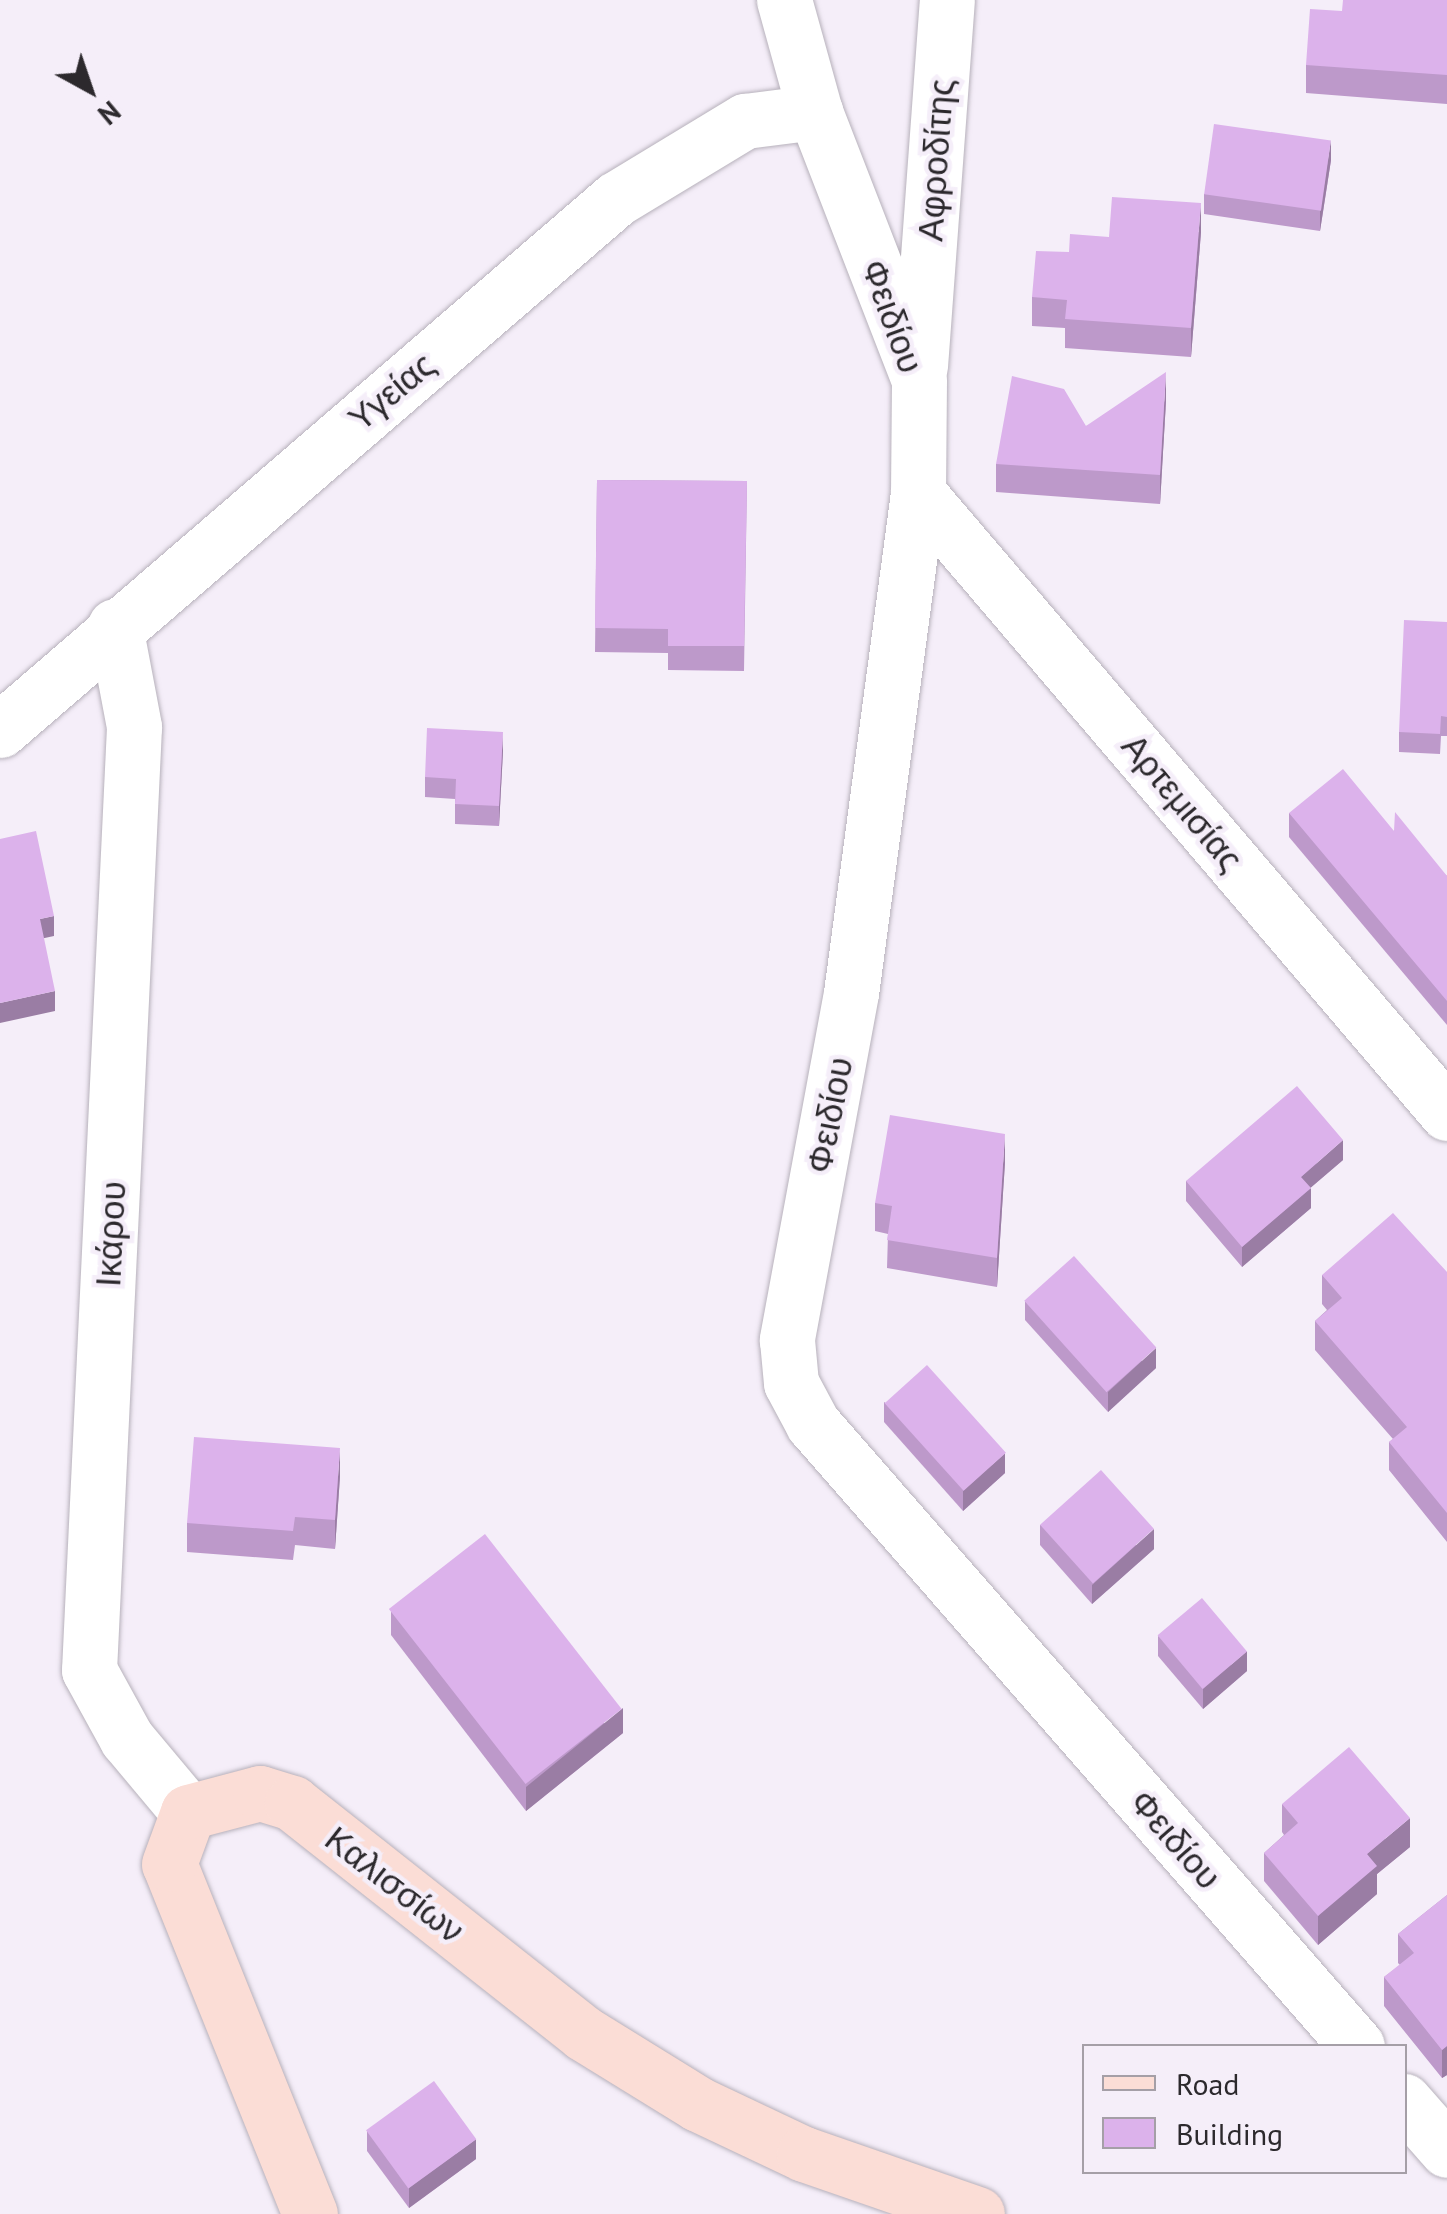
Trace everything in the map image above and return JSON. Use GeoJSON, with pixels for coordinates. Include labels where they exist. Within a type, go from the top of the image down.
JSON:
{"type":"FeatureCollection","features":[{"type":"Feature","properties":{"kind":"main road","name":"Καλισσίων"},"geometry":{"type":"LineString","coordinates":[[188,1812],[260,1793],[292,1803],[583,2033],[698,2104],[822,2161],[977,2214]]}},
{"type":"Feature","properties":{"kind":"main road"},"geometry":{"type":"LineString","coordinates":[[188,1812],[171,1840],[172,1891],[310,2214]]}},
{"type":"Feature","properties":{"kind":"street","name":"Φειδίου"},"geometry":{"type":"LineString","coordinates":[[784,0],[815,112],[919,380],[918,494],[852,993],[787,1340],[791,1383],[813,1424],[1355,2044]]}},
{"type":"Feature","properties":{"kind":"street","name":"Αφροδίτης"},"geometry":{"type":"LineString","coordinates":[[919,380],[946,0]]}},
{"type":"Feature","properties":{"kind":"street","name":"Υγείας"},"geometry":{"type":"LineString","coordinates":[[0,730],[115,626],[616,199],[745,121],[815,112]]}},
{"type":"Feature","properties":{"kind":"street","name":"Αρτεμισίας"},"geometry":{"type":"LineString","coordinates":[[918,494],[1447,1112]]}},
{"type":"Feature","properties":{"kind":"street","name":"Ικάρου"},"geometry":{"type":"LineString","coordinates":[[115,626],[134,726],[89,1670],[127,1738],[188,1812]]}},
{"type":"Feature","properties":{"kind":"street"},"geometry":{"type":"LineString","coordinates":[[1407,2104],[1447,2150]]}},
{"type":"Feature","properties":{"kind":"building"},"geometry":{"type":"Polygon","coordinates":[[[1343,0],[1447,0],[1447,75],[1306,65],[1310,9],[1342,11],[1343,0]]]}},
{"type":"Feature","properties":{"kind":"building"},"geometry":{"type":"Polygon","coordinates":[[[1214,124],[1331,140],[1321,211],[1204,194],[1214,124]]]}},
{"type":"Feature","properties":{"kind":"building"},"geometry":{"type":"Polygon","coordinates":[[[1112,197],[1201,203],[1191,328],[1065,319],[1067,300],[1032,297],[1036,251],[1069,252],[1070,234],[1109,237],[1112,197]]]}},
{"type":"Feature","properties":{"kind":"building"},"geometry":{"type":"Polygon","coordinates":[[[1166,372],[1160,475],[996,464],[1012,376],[1064,389],[1086,426],[1166,372]]]}},
{"type":"Feature","properties":{"kind":"building"},"geometry":{"type":"Polygon","coordinates":[[[597,480],[747,481],[744,646],[668,646],[668,629],[595,628],[597,480]]]}},
{"type":"Feature","properties":{"kind":"building"},"geometry":{"type":"Polygon","coordinates":[[[1404,620],[1447,622],[1447,717],[1441,716],[1440,734],[1399,732],[1404,620]]]}},
{"type":"Feature","properties":{"kind":"building"},"geometry":{"type":"Polygon","coordinates":[[[427,728],[503,732],[499,806],[455,804],[456,779],[425,777],[427,728]]]}},
{"type":"Feature","properties":{"kind":"building"},"geometry":{"type":"Polygon","coordinates":[[[1343,769],[1394,831],[1395,812],[1447,876],[1447,1001],[1289,813],[1343,769]]]}},
{"type":"Feature","properties":{"kind":"building"},"geometry":{"type":"Polygon","coordinates":[[[36,831],[54,916],[40,919],[55,991],[0,1003],[0,839],[36,831]]]}},
{"type":"Feature","properties":{"kind":"building"},"geometry":{"type":"Polygon","coordinates":[[[1297,1086],[1343,1140],[1301,1177],[1311,1188],[1242,1247],[1186,1181],[1297,1086]]]}},
{"type":"Feature","properties":{"kind":"building"},"geometry":{"type":"Polygon","coordinates":[[[890,1115],[1005,1134],[997,1258],[887,1240],[892,1206],[875,1203],[890,1115]]]}},
{"type":"Feature","properties":{"kind":"building"},"geometry":{"type":"Polygon","coordinates":[[[1393,1213],[1447,1272],[1447,1513],[1389,1442],[1407,1427],[1315,1321],[1342,1298],[1322,1275],[1393,1213]]]}},
{"type":"Feature","properties":{"kind":"building"},"geometry":{"type":"Polygon","coordinates":[[[1074,1256],[1156,1347],[1107,1392],[1024,1301],[1074,1256]]]}},
{"type":"Feature","properties":{"kind":"building"},"geometry":{"type":"Polygon","coordinates":[[[927,1365],[1006,1453],[964,1491],[885,1403],[927,1365]]]}},
{"type":"Feature","properties":{"kind":"building"},"geometry":{"type":"Polygon","coordinates":[[[194,1437],[340,1448],[335,1520],[295,1517],[293,1531],[187,1523],[194,1437]]]}},
{"type":"Feature","properties":{"kind":"building"},"geometry":{"type":"Polygon","coordinates":[[[1101,1470],[1154,1529],[1093,1584],[1040,1525],[1101,1470]]]}},
{"type":"Feature","properties":{"kind":"building"},"geometry":{"type":"Polygon","coordinates":[[[485,1534],[622,1709],[526,1784],[389,1609],[485,1534]]]}},
{"type":"Feature","properties":{"kind":"building"},"geometry":{"type":"Polygon","coordinates":[[[1202,1598],[1247,1652],[1203,1689],[1158,1635],[1202,1598]]]}},
{"type":"Feature","properties":{"kind":"building"},"geometry":{"type":"Polygon","coordinates":[[[1349,1747],[1410,1818],[1367,1854],[1377,1866],[1318,1916],[1264,1853],[1298,1823],[1282,1804],[1349,1747]]]}},
{"type":"Feature","properties":{"kind":"building"},"geometry":{"type":"Polygon","coordinates":[[[1447,1895],[1447,2046],[1442,2050],[1384,1977],[1414,1953],[1398,1934],[1447,1895]]]}},
{"type":"Feature","properties":{"kind":"building"},"geometry":{"type":"Polygon","coordinates":[[[434,2081],[476,2139],[408,2189],[366,2130],[434,2081]]]}}]}
